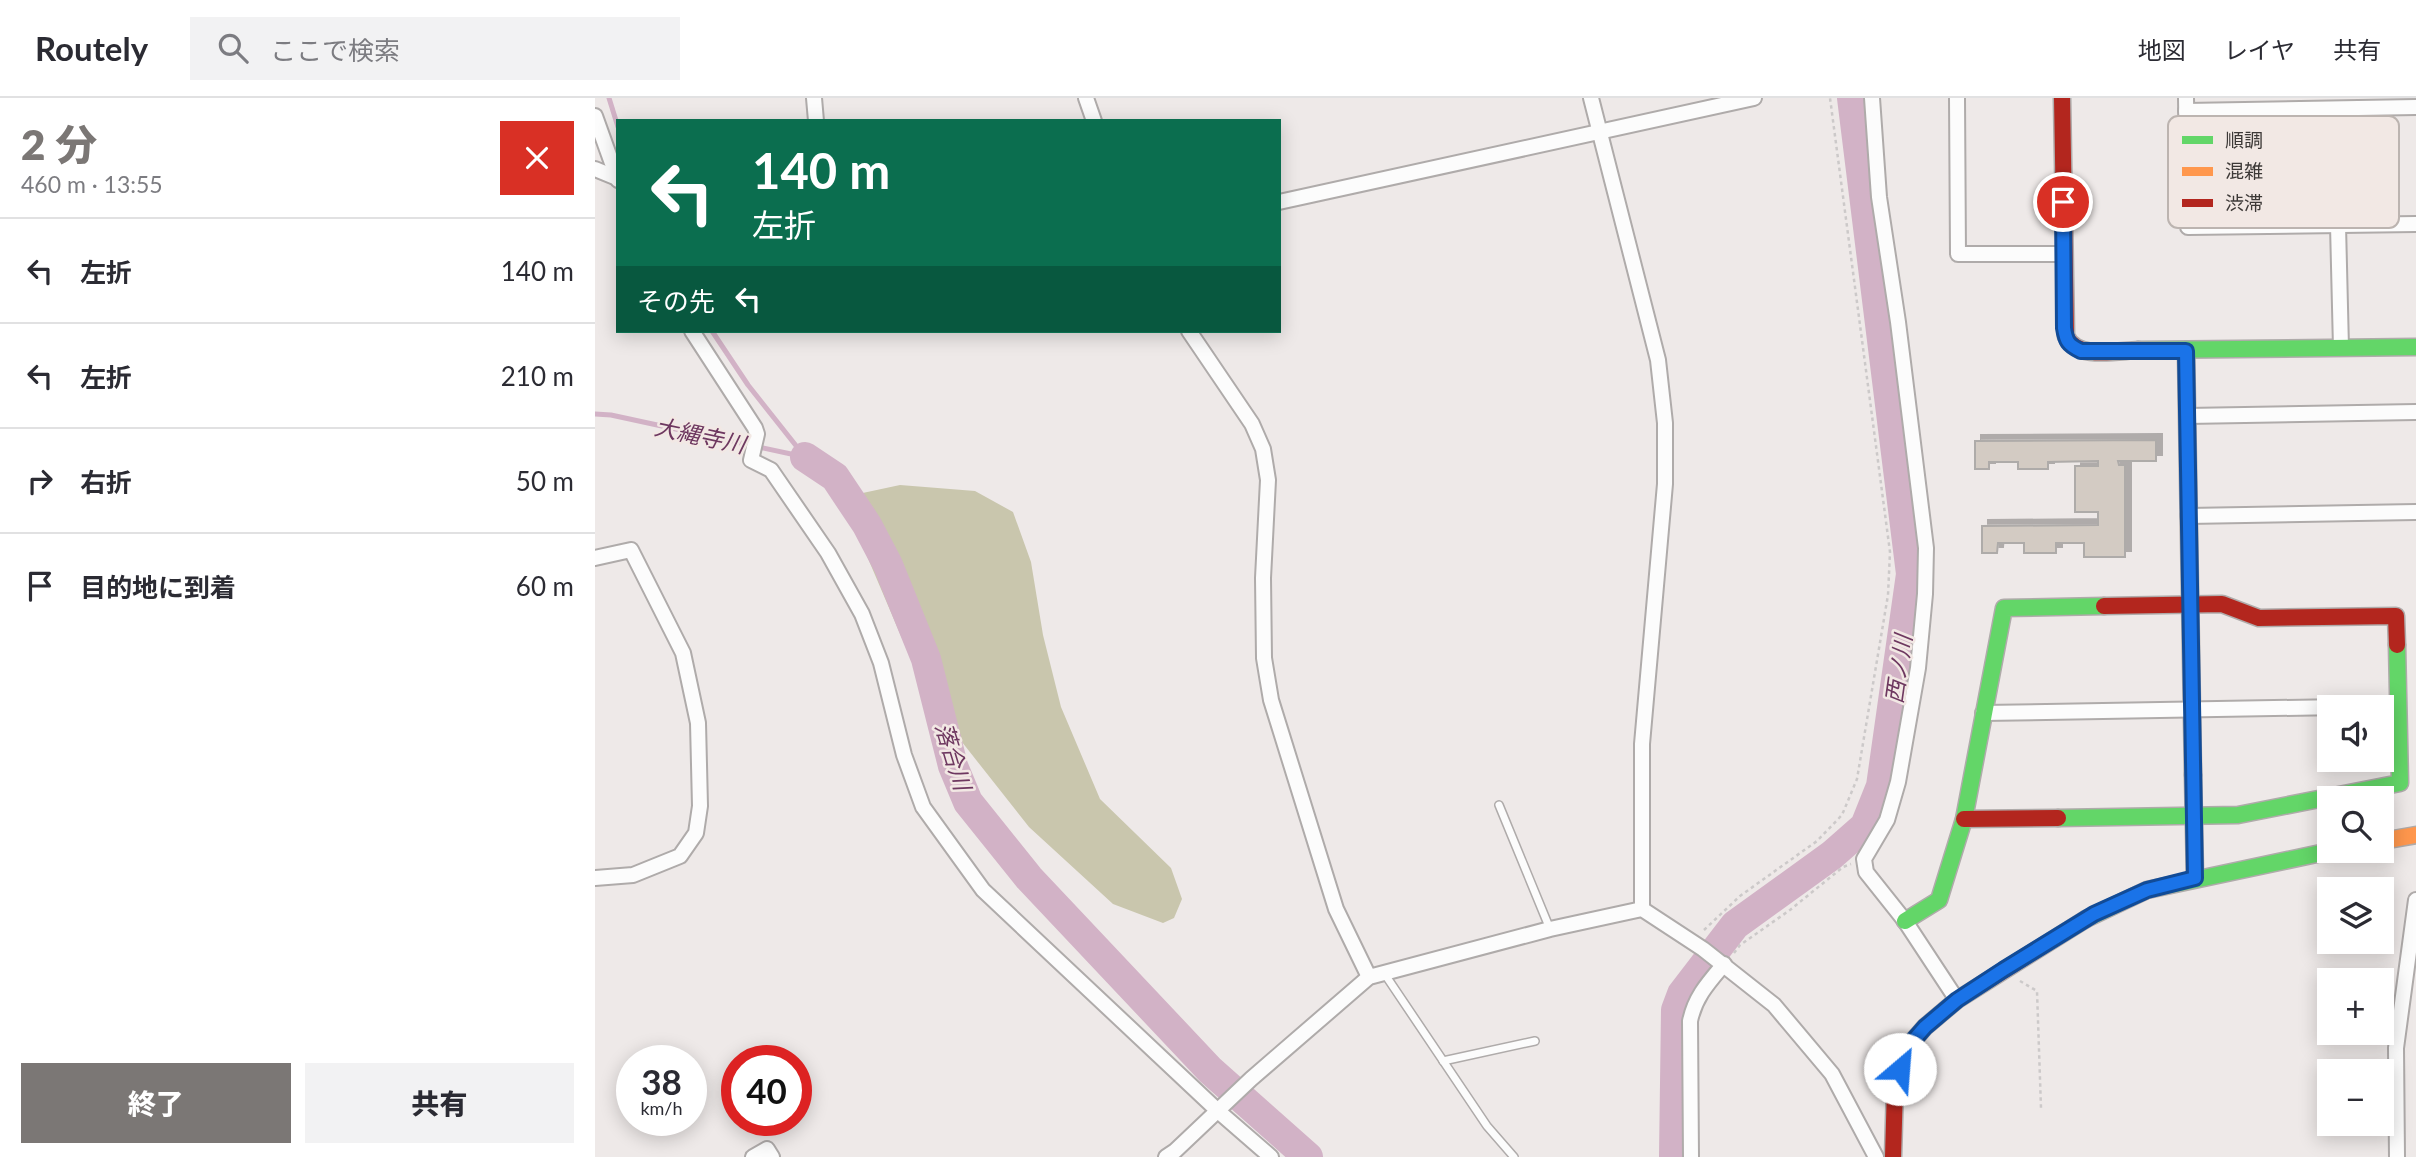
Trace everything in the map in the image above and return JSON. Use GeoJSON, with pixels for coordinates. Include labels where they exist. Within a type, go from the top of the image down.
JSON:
{"type":"FeatureCollection","features":[{"type":"Feature","properties":{"kind":"street"},"geometry":{"type":"LineString","coordinates":[[814,98],[816,119]]}},
{"type":"Feature","properties":{"kind":"street"},"geometry":{"type":"LineString","coordinates":[[1086,98],[1093,119]]}},
{"type":"Feature","properties":{"kind":"street"},"geometry":{"type":"LineString","coordinates":[[1591,98],[1658,359],[1665,423],[1665,484],[1642,744],[1642,909]]}},
{"type":"Feature","properties":{"kind":"street"},"geometry":{"type":"LineString","coordinates":[[1281,202],[1753,98]]}},
{"type":"Feature","properties":{"kind":"street"},"geometry":{"type":"LineString","coordinates":[[1872,98],[1879,197],[1898,322],[1926,548],[1926,594],[1918,668],[1898,782],[1888,820],[1864,859],[1866,872],[1905,921],[1957,1000]]}},
{"type":"Feature","properties":{"kind":"street"},"geometry":{"type":"LineString","coordinates":[[1957,98],[1958,254],[2063,254]]}},
{"type":"Feature","properties":{"kind":"street"},"geometry":{"type":"LineString","coordinates":[[2062,98],[2064,328],[2070,346],[2081,351],[2416,347]]}},
{"type":"Feature","properties":{"kind":"street"},"geometry":{"type":"LineString","coordinates":[[2186,104],[2416,107]]}},
{"type":"Feature","properties":{"kind":"street"},"geometry":{"type":"LineString","coordinates":[[595,116],[616,176]]}},
{"type":"Feature","properties":{"kind":"street"},"geometry":{"type":"LineString","coordinates":[[595,169],[616,179]]}},
{"type":"Feature","properties":{"kind":"street"},"geometry":{"type":"LineString","coordinates":[[2338,228],[2341,348]]}},
{"type":"Feature","properties":{"kind":"street"},"geometry":{"type":"LineString","coordinates":[[693,333],[757,434],[751,460],[771,470],[828,553],[862,614],[881,663],[904,755],[923,807],[983,890],[1271,1157]]}},
{"type":"Feature","properties":{"kind":"street"},"geometry":{"type":"LineString","coordinates":[[1189,333],[1252,424],[1263,449],[1268,480],[1263,578],[1264,657],[1271,700],[1336,909],[1376,975]]}},
{"type":"Feature","properties":{"kind":"street"},"geometry":{"type":"LineString","coordinates":[[2186,351],[2195,878]]}},
{"type":"Feature","properties":{"kind":"street"},"geometry":{"type":"LineString","coordinates":[[2187,416],[2416,412]]}},
{"type":"Feature","properties":{"kind":"street"},"geometry":{"type":"LineString","coordinates":[[2188,516],[2416,512]]}},
{"type":"Feature","properties":{"kind":"street"},"geometry":{"type":"LineString","coordinates":[[595,558],[631,550],[683,653],[698,723],[700,806],[696,833],[680,856],[633,876],[595,878]]}},
{"type":"Feature","properties":{"kind":"street"},"geometry":{"type":"LineString","coordinates":[[1905,921],[1939,900],[1964,819],[2004,608],[2222,604],[2259,618],[2396,616],[2400,783],[2238,815],[1964,819]]}},
{"type":"Feature","properties":{"kind":"street"},"geometry":{"type":"LineString","coordinates":[[1983,713],[2398,706]]}},
{"type":"Feature","properties":{"kind":"street"},"geometry":{"type":"LineString","coordinates":[[2394,839],[2416,835]]}},
{"type":"Feature","properties":{"kind":"street"},"geometry":{"type":"LineString","coordinates":[[1893,1157],[1895,1087],[1904,1051],[1925,1027],[1957,1000],[2094,914],[2147,890],[2317,854]]}},
{"type":"Feature","properties":{"kind":"street"},"geometry":{"type":"LineString","coordinates":[[2397,1157],[2396,1048],[2416,900]]}},
{"type":"Feature","properties":{"kind":"street"},"geometry":{"type":"LineString","coordinates":[[1166,1157],[1251,1079],[1376,975],[1549,929],[1642,909],[1697,945],[1774,1005],[1832,1074],[1876,1157]]}},
{"type":"Feature","properties":{"kind":"street"},"geometry":{"type":"LineString","coordinates":[[1691,1157],[1690,1021],[1700,992],[1720,962]]}},
{"type":"Feature","properties":{"kind":"street"},"geometry":{"type":"LineString","coordinates":[[753,1157],[768,1149],[772,1157]]}},
{"type":"Feature","properties":{"kind":"lane"},"geometry":{"type":"LineString","coordinates":[[1499,805],[1549,929]]}},
{"type":"Feature","properties":{"kind":"lane"},"geometry":{"type":"LineString","coordinates":[[1376,975],[1443,1061],[1487,1126],[1514,1157]]}},
{"type":"Feature","properties":{"kind":"lane"},"geometry":{"type":"LineString","coordinates":[[1443,1061],[1535,1041]]}},
{"type":"Feature","properties":{"kind":"path"},"geometry":{"type":"LineString","coordinates":[[1697,945],[1740,896],[1817,841],[1842,815],[1857,779],[1888,595],[1890,552],[1830,98]]}},
{"type":"Feature","properties":{"kind":"path"},"geometry":{"type":"LineString","coordinates":[[1720,962],[1843,867],[1864,859]]}},
{"type":"Feature","properties":{"kind":"path"},"geometry":{"type":"LineString","coordinates":[[2003,970],[2037,991],[2041,1108]]}},
{"type":"Feature","properties":{"kind":"shaded area"},"geometry":{"type":"Polygon","coordinates":[[[900,485],[975,491],[1013,512],[1031,562],[1043,635],[1061,707],[1100,799],[1171,868],[1182,899],[1174,918],[1163,923],[1113,904],[1029,827],[947,723],[901,636],[861,542],[858,494],[900,485]]]}},
{"type":"Feature","properties":{"kind":"building"},"geometry":{"type":"Polygon","coordinates":[[[2156,440],[2156,461],[2118,461],[2119,465],[2125,465],[2125,557],[2084,557],[2084,543],[2056,543],[2056,553],[2024,553],[2024,543],[1998,543],[1997,553],[1982,553],[1982,526],[2098,525],[2098,512],[2075,512],[2075,466],[2098,466],[2098,461],[2048,462],[2048,469],[2018,469],[2018,462],[1989,462],[1989,469],[1975,469],[1975,441],[2156,440]]]}},
{"type":"Feature","properties":{"kind":"waterway","name":"落合川"},"geometry":{"type":"LineString","coordinates":[[609,98],[616,121]]}},
{"type":"Feature","properties":{"kind":"waterway","name":"西ノ川"},"geometry":{"type":"LineString","coordinates":[[1674,1157],[1676,1010],[1682,994],[1735,925],[1832,855],[1865,826],[1881,786],[1911,574],[1852,98]]}},
{"type":"Feature","properties":{"kind":"waterway","name":"落合川"},"geometry":{"type":"LineString","coordinates":[[713,333],[748,385],[805,457]]}},
{"type":"Feature","properties":{"kind":"waterway","name":"大縄寺川"},"geometry":{"type":"LineString","coordinates":[[595,414],[611,415],[805,457]]}},
{"type":"Feature","properties":{"kind":"waterway","name":"落合川"},"geometry":{"type":"LineString","coordinates":[[805,457],[835,477],[867,525],[888,565],[926,659],[953,766],[968,802],[1029,878],[1210,1070],[1308,1157]]}},
{"type":"Feature","properties":{"kind":"traffic: fast"},"geometry":{"type":"LineString","coordinates":[[2138,350],[2416,347]]}},
{"type":"Feature","properties":{"kind":"traffic: fast"},"geometry":{"type":"LineString","coordinates":[[2186,351],[2193,775]]}},
{"type":"Feature","properties":{"kind":"traffic: fast"},"geometry":{"type":"LineString","coordinates":[[1905,921],[1939,900],[1964,819],[2004,608],[2104,606]]}},
{"type":"Feature","properties":{"kind":"traffic: fast"},"geometry":{"type":"LineString","coordinates":[[2058,818],[2238,815],[2400,783],[2397,645]]}},
{"type":"Feature","properties":{"kind":"traffic: fast"},"geometry":{"type":"LineString","coordinates":[[2086,919],[2147,890],[2317,854]]}},
{"type":"Feature","properties":{"kind":"traffic: slow"},"geometry":{"type":"LineString","coordinates":[[2394,839],[2416,835]]}},
{"type":"Feature","properties":{"kind":"traffic: jam"},"geometry":{"type":"LineString","coordinates":[[2062,98],[2066,336],[2071,344],[2087,351],[2138,350]]}},
{"type":"Feature","properties":{"kind":"traffic: jam"},"geometry":{"type":"LineString","coordinates":[[2104,606],[2222,604],[2259,618],[2396,616],[2397,645]]}},
{"type":"Feature","properties":{"kind":"traffic: jam"},"geometry":{"type":"LineString","coordinates":[[2193,775],[2195,878]]}},
{"type":"Feature","properties":{"kind":"traffic: jam"},"geometry":{"type":"LineString","coordinates":[[1964,819],[2058,818]]}},
{"type":"Feature","properties":{"kind":"traffic: jam"},"geometry":{"type":"LineString","coordinates":[[1893,1157],[1895,1087],[1904,1051],[1925,1027],[1957,1000],[2086,919]]}},
{"type":"Feature","properties":{"kind":"route"},"geometry":{"type":"LineString","coordinates":[[1900,1069],[1904,1051],[1925,1027],[1957,1000],[2003,970],[2094,914],[2147,890],[2195,878],[2186,351],[2081,351],[2070,346],[2064,328],[2063,202]]}}]}
